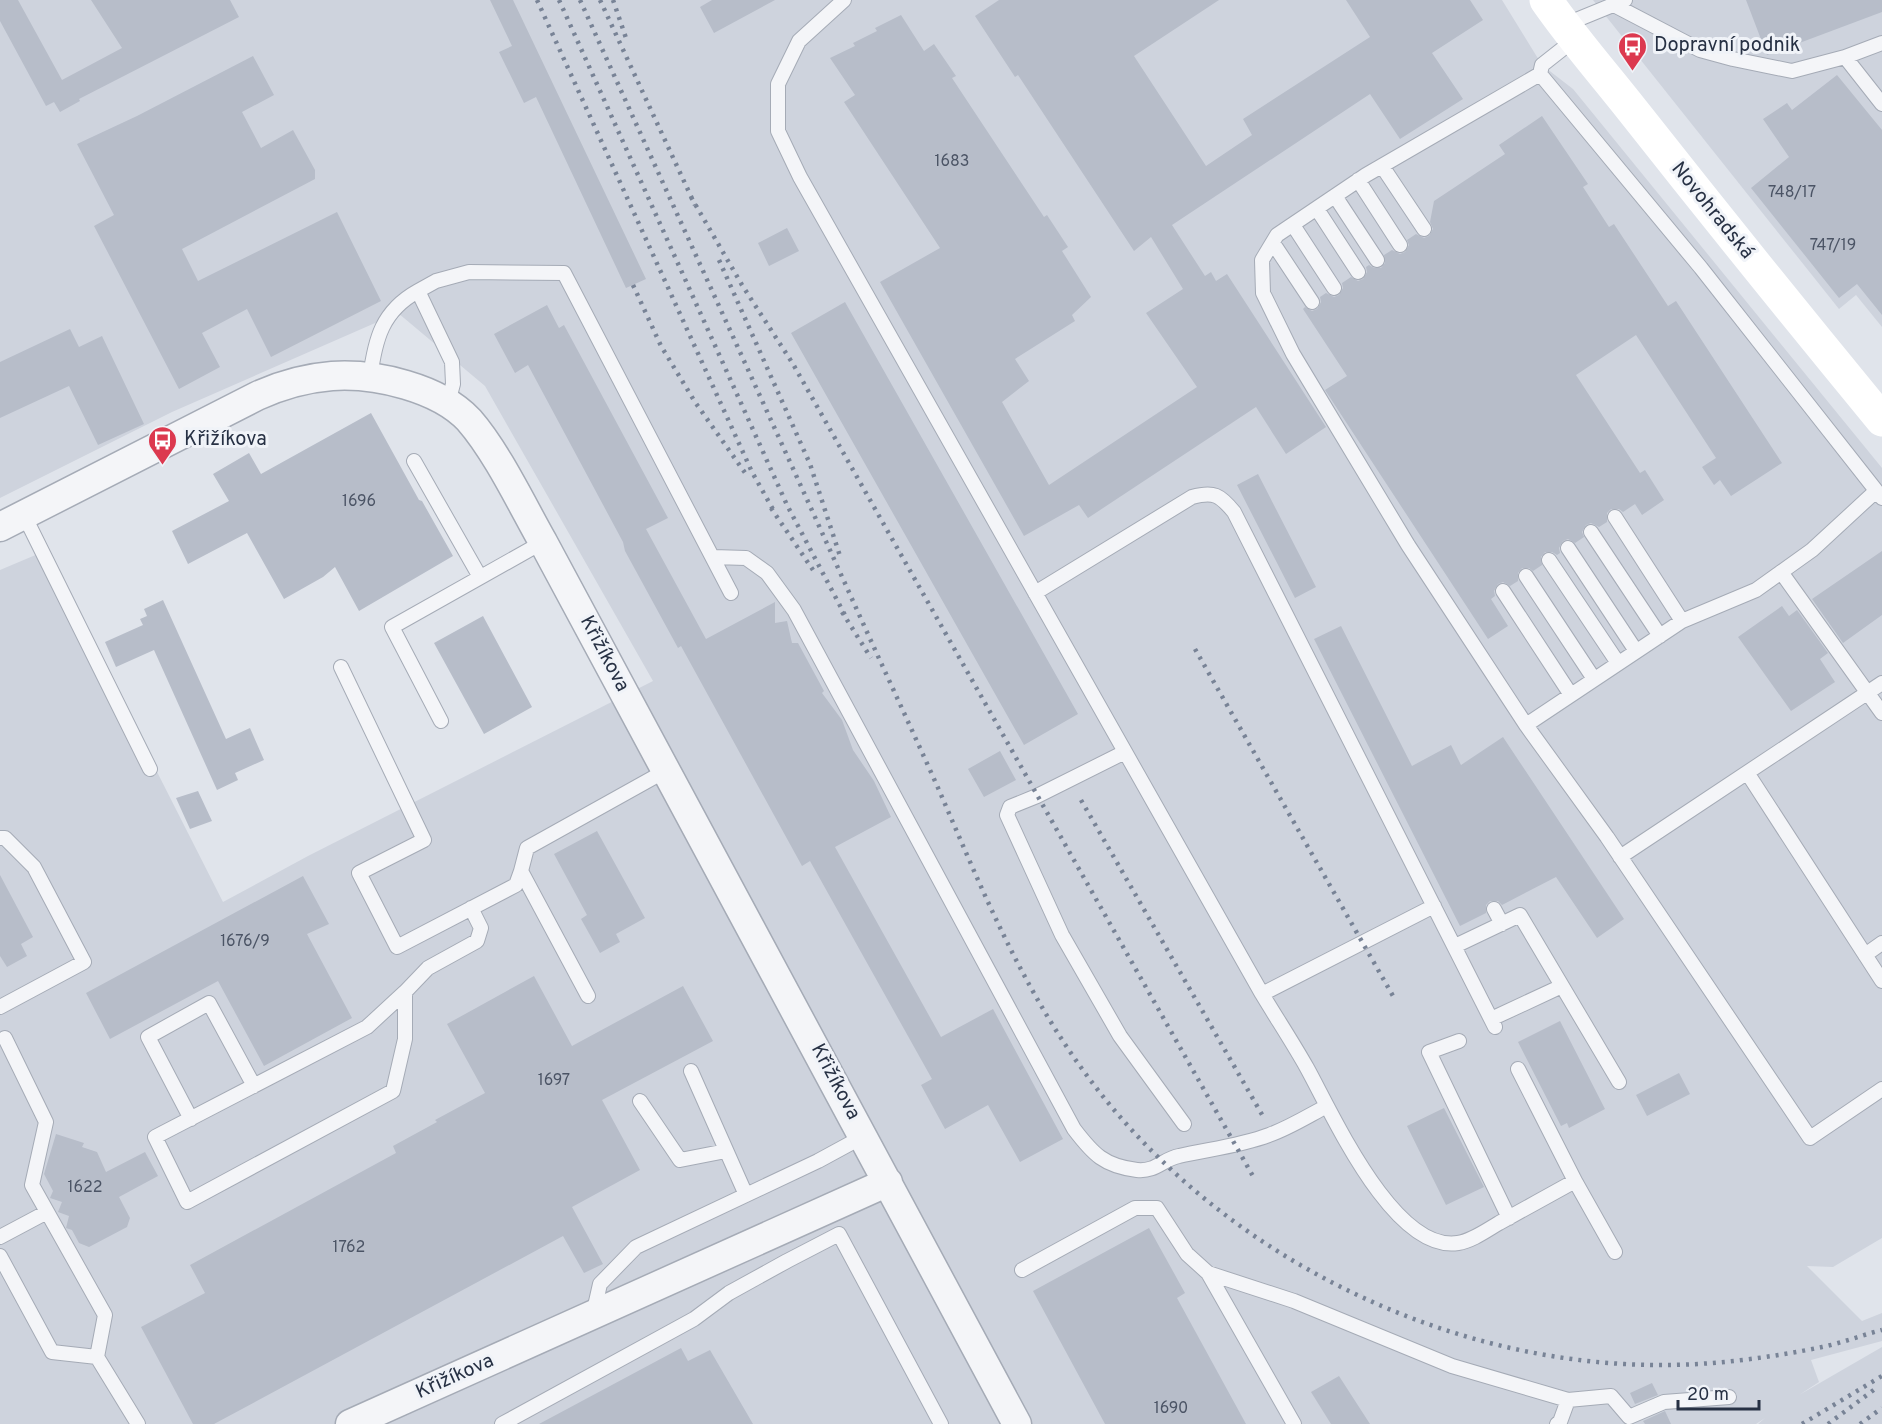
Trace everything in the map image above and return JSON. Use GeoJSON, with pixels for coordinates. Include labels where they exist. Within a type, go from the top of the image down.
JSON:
{"type":"FeatureCollection","features":[{"type":"Feature","properties":{"kind":"main road","name":"Novohradská"},"geometry":{"type":"LineString","coordinates":[[1562,21],[1708,207],[1882,420]]}},
{"type":"Feature","properties":{"kind":"street","name":"Křižíkova"},"geometry":{"type":"LineString","coordinates":[[12,521],[183,432],[274,388],[300,380],[333,376],[370,378],[424,391],[448,403],[468,419],[485,441],[543,542],[667,770],[864,1136],[1013,1422]]}},
{"type":"Feature","properties":{"kind":"street","name":"Křižíkova"},"geometry":{"type":"LineString","coordinates":[[350,1424],[888,1182]]}},
{"type":"Feature","properties":{"kind":"lane"},"geometry":{"type":"LineString","coordinates":[[844,0],[799,41],[778,84],[778,131],[800,177],[1262,994],[1370,1179],[1389,1205],[1410,1227],[1438,1243],[1459,1243],[1575,1181]]}},
{"type":"Feature","properties":{"kind":"lane"},"geometry":{"type":"LineString","coordinates":[[1882,44],[1845,57],[1792,71],[1700,50],[1618,2],[1562,21],[1540,74],[1358,180],[1277,235],[1262,260],[1263,292],[1293,354],[1408,545],[1526,725],[1620,857],[1810,1138],[1882,1089]]}},
{"type":"Feature","properties":{"kind":"lane"},"geometry":{"type":"LineString","coordinates":[[1845,57],[1882,104]]}},
{"type":"Feature","properties":{"kind":"lane"},"geometry":{"type":"LineString","coordinates":[[1526,725],[1682,621],[1756,590],[1812,550],[1879,495],[1701,268],[1540,74]]}},
{"type":"Feature","properties":{"kind":"lane"},"geometry":{"type":"LineString","coordinates":[[1382,166],[1424,229]]}},
{"type":"Feature","properties":{"kind":"lane"},"geometry":{"type":"LineString","coordinates":[[1358,180],[1400,245]]}},
{"type":"Feature","properties":{"kind":"lane"},"geometry":{"type":"LineString","coordinates":[[1335,196],[1377,260]]}},
{"type":"Feature","properties":{"kind":"lane"},"geometry":{"type":"LineString","coordinates":[[1317,209],[1358,272]]}},
{"type":"Feature","properties":{"kind":"lane"},"geometry":{"type":"LineString","coordinates":[[1293,225],[1334,288]]}},
{"type":"Feature","properties":{"kind":"lane"},"geometry":{"type":"LineString","coordinates":[[1273,243],[1312,302]]}},
{"type":"Feature","properties":{"kind":"lane"},"geometry":{"type":"LineString","coordinates":[[370,378],[374,347],[385,321],[403,299],[436,281],[469,272],[564,273],[731,593]]}},
{"type":"Feature","properties":{"kind":"lane"},"geometry":{"type":"LineString","coordinates":[[418,291],[452,362],[453,384],[448,403]]}},
{"type":"Feature","properties":{"kind":"lane"},"geometry":{"type":"LineString","coordinates":[[414,461],[480,577]]}},
{"type":"Feature","properties":{"kind":"lane"},"geometry":{"type":"LineString","coordinates":[[1035,593],[1192,497],[1207,493],[1222,498],[1234,512],[1493,1023],[1562,986]]}},
{"type":"Feature","properties":{"kind":"lane"},"geometry":{"type":"LineString","coordinates":[[1615,517],[1682,621]]}},
{"type":"Feature","properties":{"kind":"lane"},"geometry":{"type":"LineString","coordinates":[[12,521],[150,769]]}},
{"type":"Feature","properties":{"kind":"lane"},"geometry":{"type":"LineString","coordinates":[[1592,532],[1660,636]]}},
{"type":"Feature","properties":{"kind":"lane"},"geometry":{"type":"LineString","coordinates":[[441,721],[392,627],[543,542]]}},
{"type":"Feature","properties":{"kind":"lane"},"geometry":{"type":"LineString","coordinates":[[1568,548],[1636,651]]}},
{"type":"Feature","properties":{"kind":"lane"},"geometry":{"type":"LineString","coordinates":[[712,557],[746,558],[767,573],[794,610],[1074,1129],[1093,1154],[1115,1165],[1137,1170],[1151,1170],[1177,1156],[1235,1146],[1271,1135],[1327,1106]]}},
{"type":"Feature","properties":{"kind":"lane"},"geometry":{"type":"LineString","coordinates":[[1549,560],[1618,663]]}},
{"type":"Feature","properties":{"kind":"lane"},"geometry":{"type":"LineString","coordinates":[[1781,572],[1882,713]]}},
{"type":"Feature","properties":{"kind":"lane"},"geometry":{"type":"LineString","coordinates":[[1526,576],[1594,679]]}},
{"type":"Feature","properties":{"kind":"lane"},"geometry":{"type":"LineString","coordinates":[[1503,591],[1571,695]]}},
{"type":"Feature","properties":{"kind":"lane"},"geometry":{"type":"LineString","coordinates":[[341,667],[424,840],[359,873],[397,947],[516,885],[527,848],[667,770]]}},
{"type":"Feature","properties":{"kind":"lane"},"geometry":{"type":"LineString","coordinates":[[1620,857],[1882,683]]}},
{"type":"Feature","properties":{"kind":"lane"},"geometry":{"type":"LineString","coordinates":[[1125,752],[1010,807],[1007,815],[1062,935],[1120,1036],[1184,1124]]}},
{"type":"Feature","properties":{"kind":"lane"},"geometry":{"type":"LineString","coordinates":[[1748,774],[1865,955],[1881,975]]}},
{"type":"Feature","properties":{"kind":"lane"},"geometry":{"type":"LineString","coordinates":[[0,838],[5,838],[34,867],[84,962],[0,1007]]}},
{"type":"Feature","properties":{"kind":"lane"},"geometry":{"type":"LineString","coordinates":[[520,871],[588,996]]}},
{"type":"Feature","properties":{"kind":"lane"},"geometry":{"type":"LineString","coordinates":[[1262,994],[1434,906]]}},
{"type":"Feature","properties":{"kind":"lane"},"geometry":{"type":"LineString","coordinates":[[405,992],[405,1039],[393,1091],[187,1202],[155,1137],[367,1027],[428,968],[477,941],[480,928],[471,908]]}},
{"type":"Feature","properties":{"kind":"lane"},"geometry":{"type":"LineString","coordinates":[[1494,909],[1502,924]]}},
{"type":"Feature","properties":{"kind":"lane"},"geometry":{"type":"LineString","coordinates":[[1455,946],[1520,915],[1619,1082]]}},
{"type":"Feature","properties":{"kind":"lane"},"geometry":{"type":"LineString","coordinates":[[1865,955],[1882,943]]}},
{"type":"Feature","properties":{"kind":"lane"},"geometry":{"type":"LineString","coordinates":[[191,1119],[148,1037],[209,1004],[254,1086]]}},
{"type":"Feature","properties":{"kind":"lane"},"geometry":{"type":"LineString","coordinates":[[5,1038],[46,1122],[32,1185],[105,1315],[98,1358],[138,1424]]}},
{"type":"Feature","properties":{"kind":"lane"},"geometry":{"type":"LineString","coordinates":[[1459,1041],[1429,1052],[1509,1218]]}},
{"type":"Feature","properties":{"kind":"lane"},"geometry":{"type":"LineString","coordinates":[[1518,1069],[1575,1181],[1615,1252]]}},
{"type":"Feature","properties":{"kind":"lane"},"geometry":{"type":"LineString","coordinates":[[691,1071],[746,1195]]}},
{"type":"Feature","properties":{"kind":"lane"},"geometry":{"type":"LineString","coordinates":[[640,1101],[680,1160],[726,1151]]}},
{"type":"Feature","properties":{"kind":"lane"},"geometry":{"type":"LineString","coordinates":[[592,1315],[600,1284],[636,1247],[818,1161],[864,1136]]}},
{"type":"Feature","properties":{"kind":"lane"},"geometry":{"type":"LineString","coordinates":[[1022,1270],[1135,1208],[1157,1208],[1187,1254],[1208,1273],[1294,1424]]}},
{"type":"Feature","properties":{"kind":"lane"},"geometry":{"type":"LineString","coordinates":[[0,1237],[47,1212]]}},
{"type":"Feature","properties":{"kind":"lane"},"geometry":{"type":"LineString","coordinates":[[501,1424],[694,1319],[729,1293],[839,1234],[941,1424]]}},
{"type":"Feature","properties":{"kind":"lane"},"geometry":{"type":"LineString","coordinates":[[0,1256],[52,1352],[98,1358]]}},
{"type":"Feature","properties":{"kind":"lane"},"geometry":{"type":"LineString","coordinates":[[1208,1273],[1294,1301],[1452,1366],[1568,1400],[1611,1396],[1629,1417],[1664,1402],[1729,1397]]}},
{"type":"Feature","properties":{"kind":"lane"},"geometry":{"type":"LineString","coordinates":[[1557,1424],[1560,1422],[1568,1400]]}},
{"type":"Feature","properties":{"kind":"shaded area"},"geometry":{"type":"Polygon","coordinates":[[[0,0],[1502,0],[1542,65],[1573,89],[1882,468],[1882,1238],[1833,1267],[1807,1266],[1862,1321],[1882,1313],[1882,1341],[1811,1360],[1819,1382],[1799,1395],[1882,1347],[1882,1424],[1758,1424],[1765,1418],[1756,1424],[0,1424],[0,570],[45,551],[223,902],[308,856],[653,681],[485,386],[398,313],[172,412],[0,498],[0,0]]]}},
{"type":"Feature","properties":{"kind":"shaded area"},"geometry":{"type":"Polygon","coordinates":[[[1593,0],[1882,0],[1882,327],[1856,295],[1839,309],[1593,0]]]}},
{"type":"Feature","properties":{"kind":"building"},"geometry":{"type":"Polygon","coordinates":[[[0,0],[18,0],[62,80],[122,48],[91,0],[230,0],[239,17],[79,99],[80,101],[60,112],[54,102],[46,106],[0,21],[0,0]]]}},
{"type":"Feature","properties":{"kind":"building"},"geometry":{"type":"Polygon","coordinates":[[[490,0],[513,0],[646,279],[626,288],[536,97],[524,103],[499,52],[512,46],[490,0]]]}},
{"type":"Feature","properties":{"kind":"building"},"geometry":{"type":"Polygon","coordinates":[[[712,0],[775,0],[714,33],[700,7],[712,0]]]}},
{"type":"Feature","properties":{"kind":"building"},"geometry":{"type":"Polygon","coordinates":[[[999,0],[1219,0],[1134,56],[1206,166],[1252,135],[1243,119],[1370,37],[1346,0],[1470,0],[1483,20],[1432,53],[1463,99],[1400,139],[1370,94],[1172,225],[1205,276],[1211,272],[1216,281],[1227,274],[1326,427],[1286,454],[1256,407],[1088,518],[1079,505],[1024,536],[880,282],[940,248],[844,102],[855,95],[830,58],[855,46],[853,43],[877,31],[875,28],[901,15],[924,51],[934,44],[956,76],[952,78],[1044,217],[1047,215],[1068,247],[1062,251],[1091,297],[1072,315],[1075,321],[1015,359],[1029,381],[1002,402],[1049,485],[1197,387],[1146,313],[1183,289],[1151,237],[1134,251],[1018,75],[1015,77],[975,16],[999,0]]]}},
{"type":"Feature","properties":{"kind":"building"},"geometry":{"type":"Polygon","coordinates":[[[1746,0],[1882,0],[1882,12],[1767,55],[1746,0]]]}},
{"type":"Feature","properties":{"kind":"building"},"geometry":{"type":"Polygon","coordinates":[[[253,56],[274,95],[242,112],[261,148],[293,130],[315,170],[315,179],[182,249],[198,281],[337,212],[381,301],[271,357],[247,309],[202,333],[220,367],[179,389],[94,226],[114,215],[77,144],[253,56]]]}},
{"type":"Feature","properties":{"kind":"building"},"geometry":{"type":"Polygon","coordinates":[[[1837,75],[1882,130],[1882,315],[1857,284],[1839,298],[1751,188],[1789,157],[1763,119],[1787,103],[1792,110],[1837,75]]]}},
{"type":"Feature","properties":{"kind":"building"},"geometry":{"type":"Polygon","coordinates":[[[1542,116],[1588,184],[1583,187],[1609,227],[1614,224],[1668,306],[1676,301],[1782,463],[1731,496],[1720,480],[1714,485],[1702,467],[1716,458],[1636,335],[1576,375],[1640,473],[1645,470],[1664,500],[1642,515],[1635,504],[1623,512],[1619,509],[1611,509],[1607,513],[1607,522],[1599,527],[1591,523],[1586,525],[1582,532],[1584,537],[1575,543],[1568,539],[1563,541],[1559,548],[1560,553],[1557,555],[1545,552],[1541,557],[1542,565],[1533,571],[1529,568],[1522,568],[1518,573],[1518,581],[1510,586],[1503,582],[1498,584],[1494,591],[1495,596],[1491,599],[1508,626],[1488,639],[1325,390],[1347,376],[1303,309],[1305,307],[1312,311],[1317,309],[1321,302],[1320,297],[1326,293],[1334,297],[1339,295],[1343,288],[1342,283],[1351,277],[1358,281],[1363,279],[1367,272],[1366,267],[1369,265],[1381,268],[1385,263],[1384,255],[1392,250],[1400,254],[1405,252],[1409,245],[1407,240],[1416,234],[1424,238],[1429,236],[1433,229],[1430,222],[1434,201],[1505,154],[1499,145],[1542,116]]]}},
{"type":"Feature","properties":{"kind":"building"},"geometry":{"type":"Polygon","coordinates":[[[787,228],[799,251],[769,266],[758,243],[787,228]]]}},
{"type":"Feature","properties":{"kind":"building"},"geometry":{"type":"Polygon","coordinates":[[[845,302],[1078,714],[1024,745],[791,333],[845,302]]]}},
{"type":"Feature","properties":{"kind":"building"},"geometry":{"type":"Polygon","coordinates":[[[547,305],[559,328],[564,325],[668,518],[646,529],[706,639],[775,602],[775,623],[787,621],[792,643],[798,643],[824,691],[822,693],[842,720],[853,750],[874,781],[891,817],[835,847],[941,1037],[993,1009],[1063,1139],[1020,1162],[988,1105],[945,1129],[921,1085],[932,1079],[810,861],[802,866],[681,646],[678,648],[528,365],[515,373],[494,334],[547,305]]]}},
{"type":"Feature","properties":{"kind":"building"},"geometry":{"type":"Polygon","coordinates":[[[70,329],[79,347],[102,336],[144,424],[98,445],[69,386],[0,418],[0,362],[70,329]]]}},
{"type":"Feature","properties":{"kind":"building"},"geometry":{"type":"Polygon","coordinates":[[[371,413],[453,556],[359,611],[335,567],[323,577],[284,599],[247,533],[188,564],[172,531],[229,501],[213,474],[249,453],[261,474],[371,413]]]}},
{"type":"Feature","properties":{"kind":"building"},"geometry":{"type":"Polygon","coordinates":[[[1258,474],[1316,587],[1295,598],[1237,485],[1258,474]]]}},
{"type":"Feature","properties":{"kind":"building"},"geometry":{"type":"Polygon","coordinates":[[[1882,551],[1882,615],[1843,643],[1812,599],[1882,551]]]}},
{"type":"Feature","properties":{"kind":"building"},"geometry":{"type":"Polygon","coordinates":[[[163,600],[226,739],[250,728],[264,760],[235,773],[238,780],[217,790],[154,650],[116,667],[105,642],[143,625],[140,619],[147,616],[144,609],[163,600]]]}},
{"type":"Feature","properties":{"kind":"building"},"geometry":{"type":"Polygon","coordinates":[[[1782,606],[1789,616],[1797,610],[1828,653],[1820,659],[1835,682],[1791,711],[1738,637],[1782,606]]]}},
{"type":"Feature","properties":{"kind":"building"},"geometry":{"type":"Polygon","coordinates":[[[483,616],[532,707],[484,734],[434,643],[483,616]]]}},
{"type":"Feature","properties":{"kind":"building"},"geometry":{"type":"Polygon","coordinates":[[[1341,626],[1412,766],[1451,745],[1461,765],[1503,737],[1624,919],[1597,938],[1556,877],[1502,905],[1498,901],[1490,901],[1486,905],[1486,913],[1460,926],[1314,639],[1341,626]]]}},
{"type":"Feature","properties":{"kind":"building"},"geometry":{"type":"Polygon","coordinates":[[[1000,751],[1016,780],[984,797],[968,769],[1000,751]]]}},
{"type":"Feature","properties":{"kind":"building"},"geometry":{"type":"Polygon","coordinates":[[[198,791],[212,821],[190,829],[176,798],[198,791]]]}},
{"type":"Feature","properties":{"kind":"building"},"geometry":{"type":"Polygon","coordinates":[[[597,831],[645,918],[616,934],[620,942],[600,953],[581,919],[587,915],[554,854],[597,831]]]}},
{"type":"Feature","properties":{"kind":"building"},"geometry":{"type":"Polygon","coordinates":[[[0,875],[33,937],[21,944],[27,956],[7,967],[0,956],[0,875]]]}},
{"type":"Feature","properties":{"kind":"building"},"geometry":{"type":"Polygon","coordinates":[[[303,876],[329,924],[307,934],[352,1018],[264,1066],[218,981],[110,1039],[86,993],[303,876]]]}},
{"type":"Feature","properties":{"kind":"building"},"geometry":{"type":"Polygon","coordinates":[[[534,976],[572,1046],[683,986],[713,1041],[602,1100],[640,1170],[572,1207],[603,1264],[584,1273],[563,1236],[214,1424],[193,1424],[141,1327],[205,1293],[190,1265],[396,1153],[393,1146],[485,1093],[447,1024],[534,976]]]}},
{"type":"Feature","properties":{"kind":"building"},"geometry":{"type":"Polygon","coordinates":[[[1560,1021],[1605,1109],[1569,1128],[1567,1123],[1561,1126],[1518,1042],[1560,1021]]]}},
{"type":"Feature","properties":{"kind":"building"},"geometry":{"type":"Polygon","coordinates":[[[1679,1073],[1690,1094],[1647,1116],[1636,1095],[1679,1073]]]}},
{"type":"Feature","properties":{"kind":"building"},"geometry":{"type":"Polygon","coordinates":[[[1444,1108],[1484,1187],[1446,1205],[1407,1126],[1444,1108]]]}},
{"type":"Feature","properties":{"kind":"building"},"geometry":{"type":"Polygon","coordinates":[[[56,1134],[84,1143],[82,1147],[97,1152],[106,1172],[145,1152],[158,1176],[119,1197],[130,1218],[127,1227],[89,1247],[79,1243],[72,1230],[66,1228],[69,1216],[58,1212],[62,1202],[50,1198],[53,1191],[44,1174],[56,1134]]]}},
{"type":"Feature","properties":{"kind":"building"},"geometry":{"type":"Polygon","coordinates":[[[1149,1228],[1185,1293],[1177,1298],[1246,1424],[1105,1424],[1033,1291],[1149,1228]]]}},
{"type":"Feature","properties":{"kind":"building"},"geometry":{"type":"Polygon","coordinates":[[[681,1348],[688,1361],[710,1350],[753,1424],[539,1424],[681,1348]]]}},
{"type":"Feature","properties":{"kind":"building"},"geometry":{"type":"Polygon","coordinates":[[[1339,1376],[1370,1424],[1331,1424],[1311,1392],[1339,1376]]]}},
{"type":"Feature","properties":{"kind":"building"},"geometry":{"type":"Polygon","coordinates":[[[1652,1383],[1658,1395],[1635,1404],[1630,1393],[1652,1383]]]}},
{"type":"Feature","properties":{"kind":"building"},"geometry":{"type":"Polygon","coordinates":[[[1665,1411],[1671,1424],[1645,1424],[1643,1421],[1665,1411]]]}},
{"type":"Feature","properties":{"kind":"railway"},"geometry":{"type":"LineString","coordinates":[[537,0],[752,472],[775,513]]}},
{"type":"Feature","properties":{"kind":"railway"},"geometry":{"type":"LineString","coordinates":[[559,0],[787,505],[847,619]]}},
{"type":"Feature","properties":{"kind":"railway"},"geometry":{"type":"LineString","coordinates":[[580,0],[1005,938],[1043,1010],[1065,1044],[1088,1077],[1141,1140],[1202,1197],[1270,1246],[1343,1288],[1421,1321],[1501,1346],[1583,1360],[1685,1365],[1784,1354],[1830,1345],[1882,1330]]}},
{"type":"Feature","properties":{"kind":"railway"},"geometry":{"type":"LineString","coordinates":[[600,0],[695,205]]}},
{"type":"Feature","properties":{"kind":"railway"},"geometry":{"type":"LineString","coordinates":[[613,0],[627,41]]}},
{"type":"Feature","properties":{"kind":"railway"},"geometry":{"type":"LineString","coordinates":[[691,197],[742,285],[793,364],[1254,1178]]}},
{"type":"Feature","properties":{"kind":"railway"},"geometry":{"type":"LineString","coordinates":[[719,260],[810,464],[840,556]]}},
{"type":"Feature","properties":{"kind":"railway"},"geometry":{"type":"LineString","coordinates":[[633,285],[661,346],[695,402],[748,477]]}},
{"type":"Feature","properties":{"kind":"railway"},"geometry":{"type":"LineString","coordinates":[[771,508],[813,570]]}},
{"type":"Feature","properties":{"kind":"railway"},"geometry":{"type":"LineString","coordinates":[[842,612],[871,658]]}},
{"type":"Feature","properties":{"kind":"railway"},"geometry":{"type":"LineString","coordinates":[[1195,649],[1393,996]]}},
{"type":"Feature","properties":{"kind":"railway"},"geometry":{"type":"LineString","coordinates":[[1081,800],[1264,1118]]}},
{"type":"Feature","properties":{"kind":"railway"},"geometry":{"type":"LineString","coordinates":[[1802,1424],[1882,1376]]}},
{"type":"Feature","properties":{"kind":"railway"},"geometry":{"type":"LineString","coordinates":[[1828,1424],[1875,1389]]}},
{"type":"Feature","properties":{"kind":"railway"},"geometry":{"type":"LineString","coordinates":[[1860,1424],[1882,1408]]}},
{"type":"Feature","properties":{"kind":"place","name":"Dopravní podnik"},"geometry":{"type":"Point","coordinates":[1633,72]}},
{"type":"Feature","properties":{"kind":"place","name":"Křižíkova"},"geometry":{"type":"Point","coordinates":[163,466]}}]}
